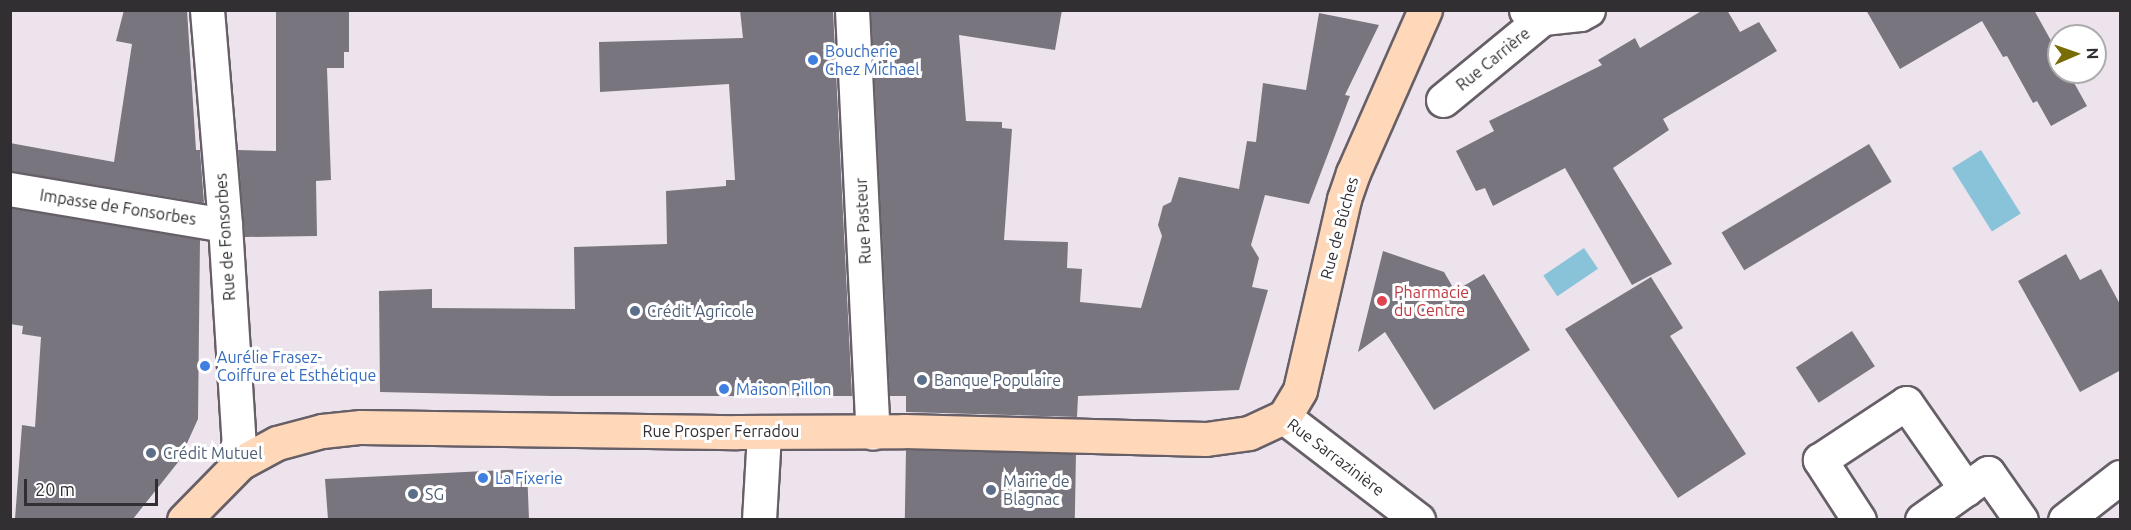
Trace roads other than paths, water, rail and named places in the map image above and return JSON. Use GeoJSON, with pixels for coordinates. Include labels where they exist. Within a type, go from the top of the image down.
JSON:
{"type":"FeatureCollection","features":[{"type":"Feature","properties":{"kind":"main road","name":"Rue de Bûches"},"geometry":{"type":"LineString","coordinates":[[1284,417],[1300,390],[1323,285],[1353,173],[1425,10]]}},
{"type":"Feature","properties":{"kind":"main road","name":"Rue Prosper Ferradou"},"geometry":{"type":"LineString","coordinates":[[184,519],[240,463],[277,443],[322,431],[361,427],[763,448],[873,432],[1206,439],[1249,433],[1284,417]]}},
{"type":"Feature","properties":{"kind":"street","name":"Rue de Fonsorbes"},"geometry":{"type":"LineString","coordinates":[[207,10],[225,225],[240,463]]}},
{"type":"Feature","properties":{"kind":"street","name":"Rue Pasteur"},"geometry":{"type":"LineString","coordinates":[[852,10],[873,432]]}},
{"type":"Feature","properties":{"kind":"street","name":"Rue Carrière"},"geometry":{"type":"LineString","coordinates":[[1443,100],[1535,14],[1580,15],[1588,10]]}},
{"type":"Feature","properties":{"kind":"street","name":"Impasse de Fonsorbes"},"geometry":{"type":"LineString","coordinates":[[10,189],[225,225]]}},
{"type":"Feature","properties":{"kind":"street"},"geometry":{"type":"LineString","coordinates":[[1859,519],[1820,460],[1906,403],[1966,489]]}},
{"type":"Feature","properties":{"kind":"street","name":"Rue Sarrazinière"},"geometry":{"type":"LineString","coordinates":[[1284,417],[1418,519]]}},
{"type":"Feature","properties":{"kind":"street"},"geometry":{"type":"LineString","coordinates":[[759,519],[763,448]]}},
{"type":"Feature","properties":{"kind":"street"},"geometry":{"type":"LineString","coordinates":[[1922,519],[1988,473],[2021,519]]}},
{"type":"Feature","properties":{"kind":"street"},"geometry":{"type":"LineString","coordinates":[[2065,519],[2121,477]]}},
{"type":"Feature","properties":{"kind":"water"},"geometry":{"type":"Polygon","coordinates":[[[1981,150],[2021,214],[1992,232],[1952,168],[1981,150]]]}},
{"type":"Feature","properties":{"kind":"water"},"geometry":{"type":"Polygon","coordinates":[[[1584,248],[1598,269],[1557,296],[1543,275],[1584,248]]]}},
{"type":"Feature","properties":{"kind":"place","name":"Boucherie Chez Michael"},"geometry":{"type":"Point","coordinates":[813,60]}},
{"type":"Feature","properties":{"kind":"place","name":"Pharmacie du Centre"},"geometry":{"type":"Point","coordinates":[1382,301]}},
{"type":"Feature","properties":{"kind":"place","name":"Crédit Agricole"},"geometry":{"type":"Point","coordinates":[635,311]}},
{"type":"Feature","properties":{"kind":"place","name":"Aurélie Frasez- Coiffure et Esthétique"},"geometry":{"type":"Point","coordinates":[205,366]}},
{"type":"Feature","properties":{"kind":"place","name":"Banque Populaire"},"geometry":{"type":"Point","coordinates":[922,380]}},
{"type":"Feature","properties":{"kind":"place","name":"Maison Pillon"},"geometry":{"type":"Point","coordinates":[724,389]}},
{"type":"Feature","properties":{"kind":"place","name":"Crédit Mutuel"},"geometry":{"type":"Point","coordinates":[151,453]}},
{"type":"Feature","properties":{"kind":"place","name":"La Fixerie"},"geometry":{"type":"Point","coordinates":[483,478]}},
{"type":"Feature","properties":{"kind":"place","name":"Mairie de Blagnac"},"geometry":{"type":"Point","coordinates":[991,490]}},
{"type":"Feature","properties":{"kind":"place","name":"SG"},"geometry":{"type":"Point","coordinates":[413,494]}}]}
